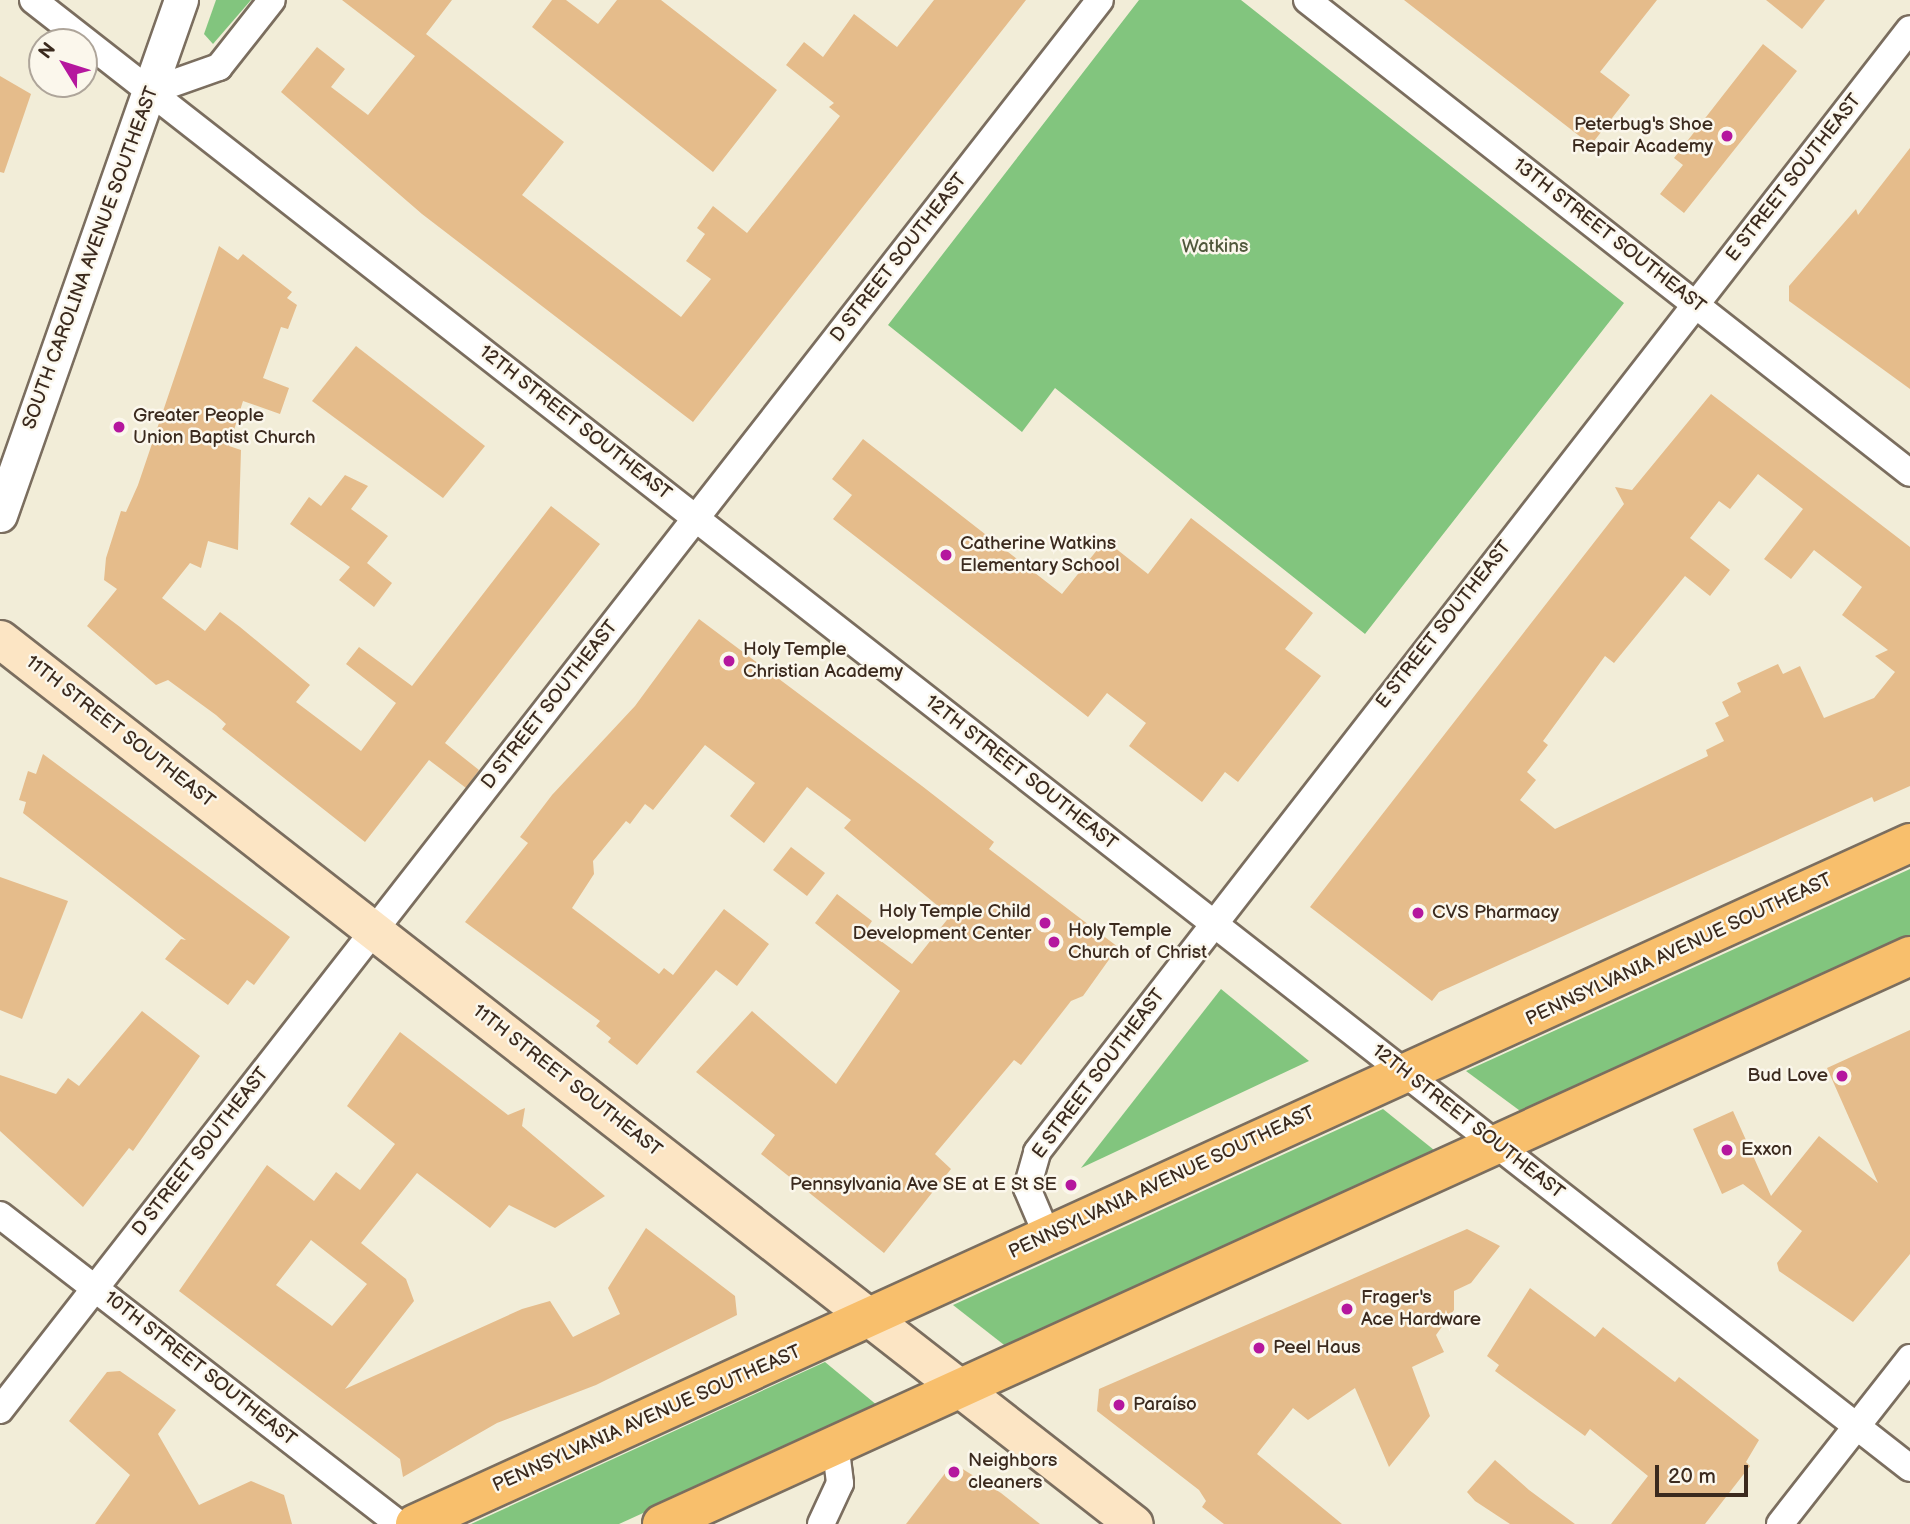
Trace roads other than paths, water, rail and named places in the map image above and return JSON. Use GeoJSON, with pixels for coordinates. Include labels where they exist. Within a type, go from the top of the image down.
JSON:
{"type":"FeatureCollection","features":[{"type":"Feature","properties":{"kind":"main road","name":"11TH STREET SOUTHEAST"},"geometry":{"type":"LineString","coordinates":[[0,639],[1134,1524]]}},
{"type":"Feature","properties":{"kind":"main road","name":"PENNSYLVANIA AVENUE SOUTHEAST"},"geometry":{"type":"LineString","coordinates":[[415,1524],[1910,843]]}},
{"type":"Feature","properties":{"kind":"main road"},"geometry":{"type":"LineString","coordinates":[[662,1524],[1910,956]]}},
{"type":"Feature","properties":{"kind":"street","name":"12TH STREET SOUTHEAST"},"geometry":{"type":"LineString","coordinates":[[33,0],[1910,1468]]}},
{"type":"Feature","properties":{"kind":"street","name":"SOUTH CAROLINA AVENUE SOUTHEAST"},"geometry":{"type":"LineString","coordinates":[[0,515],[181,0]]}},
{"type":"Feature","properties":{"kind":"street"},"geometry":{"type":"LineString","coordinates":[[151,91],[219,67],[272,0]]}},
{"type":"Feature","properties":{"kind":"street","name":"D STREET SOUTHEAST"},"geometry":{"type":"LineString","coordinates":[[0,1410],[1100,0]]}},
{"type":"Feature","properties":{"kind":"street","name":"13TH STREET SOUTHEAST"},"geometry":{"type":"LineString","coordinates":[[1307,0],[1910,473]]}},
{"type":"Feature","properties":{"kind":"street","name":"E STREET SOUTHEAST"},"geometry":{"type":"LineString","coordinates":[[1047,1235],[1027,1188],[1037,1152],[1212,923],[1910,29]]}},
{"type":"Feature","properties":{"kind":"street","name":"10TH STREET SOUTHEAST"},"geometry":{"type":"LineString","coordinates":[[0,1214],[399,1524]]}},
{"type":"Feature","properties":{"kind":"street"},"geometry":{"type":"LineString","coordinates":[[1780,1524],[1910,1358]]}},
{"type":"Feature","properties":{"kind":"street"},"geometry":{"type":"LineString","coordinates":[[821,1524],[840,1483],[835,1446]]}},
{"type":"Feature","properties":{"kind":"place","name":"Peterbug's Shoe Repair Academy"},"geometry":{"type":"Point","coordinates":[1727,136]}},
{"type":"Feature","properties":{"kind":"place","name":"Greater People Union Baptist Church"},"geometry":{"type":"Point","coordinates":[119,427]}},
{"type":"Feature","properties":{"kind":"place","name":"Catherine Watkins Elementary School"},"geometry":{"type":"Point","coordinates":[946,555]}},
{"type":"Feature","properties":{"kind":"place","name":"Holy Temple Christian Academy"},"geometry":{"type":"Point","coordinates":[729,661]}},
{"type":"Feature","properties":{"kind":"place","name":"CVS Pharmacy"},"geometry":{"type":"Point","coordinates":[1418,913]}},
{"type":"Feature","properties":{"kind":"place","name":"Holy Temple Child Development Center"},"geometry":{"type":"Point","coordinates":[1045,923]}},
{"type":"Feature","properties":{"kind":"place","name":"Holy Temple Church of Christ"},"geometry":{"type":"Point","coordinates":[1054,942]}},
{"type":"Feature","properties":{"kind":"place","name":"Bud Love"},"geometry":{"type":"Point","coordinates":[1842,1076]}},
{"type":"Feature","properties":{"kind":"place","name":"Exxon"},"geometry":{"type":"Point","coordinates":[1727,1150]}},
{"type":"Feature","properties":{"kind":"place","name":"Pennsylvania Ave SE at E St SE"},"geometry":{"type":"Point","coordinates":[1071,1185]}},
{"type":"Feature","properties":{"kind":"place","name":"Frager's Ace Hardware"},"geometry":{"type":"Point","coordinates":[1347,1309]}},
{"type":"Feature","properties":{"kind":"place","name":"Peel Haus"},"geometry":{"type":"Point","coordinates":[1259,1348]}},
{"type":"Feature","properties":{"kind":"place","name":"Paraíso"},"geometry":{"type":"Point","coordinates":[1119,1405]}},
{"type":"Feature","properties":{"kind":"place","name":"Neighbors cleaners"},"geometry":{"type":"Point","coordinates":[954,1472]}},
{"type":"Feature","properties":{"kind":"park label","name":"Watkins"},"geometry":{"type":"Point","coordinates":[1215,247]}}]}
